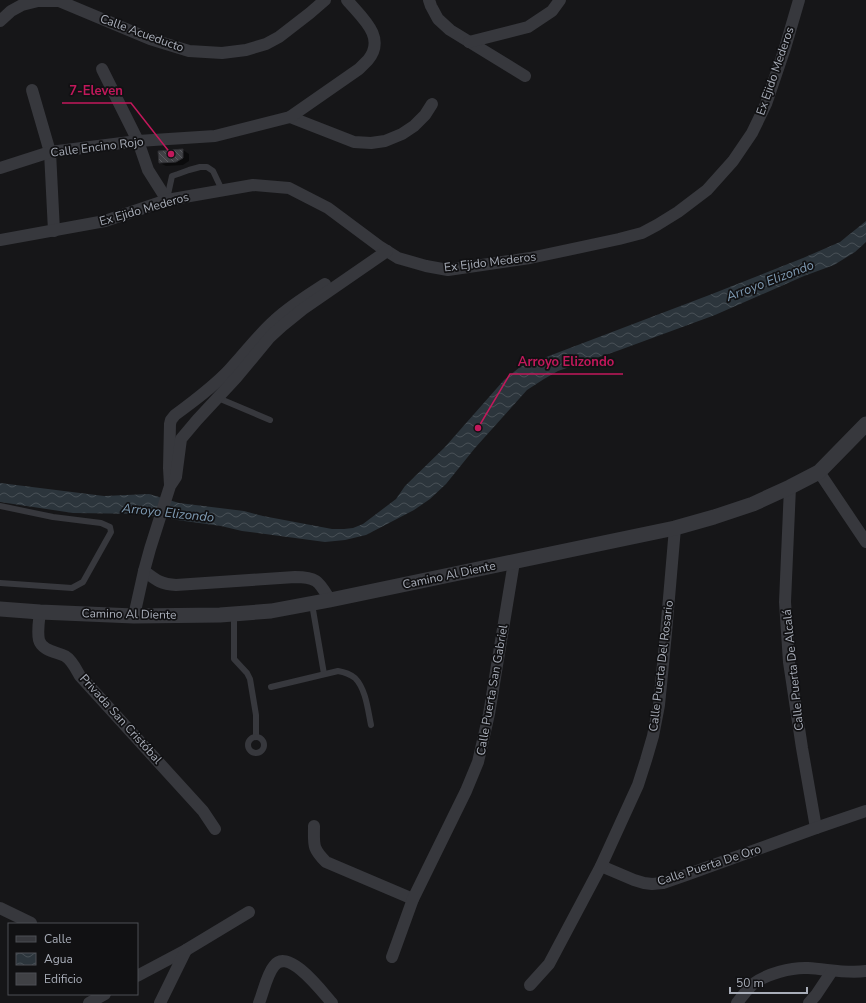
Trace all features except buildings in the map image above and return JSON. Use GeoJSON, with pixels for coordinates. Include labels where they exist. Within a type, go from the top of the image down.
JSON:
{"type":"FeatureCollection","features":[{"type":"Feature","properties":{"kind":"street","name":"Calle Acueducto"},"geometry":{"type":"LineString","coordinates":[[0,22],[11,11],[22,5],[38,1],[59,1],[150,39],[189,51],[222,53],[246,50],[266,44],[279,37],[325,0]]}},
{"type":"Feature","properties":{"kind":"street","name":"Calle Encino Rojo"},"geometry":{"type":"LineString","coordinates":[[0,168],[50,152],[138,141],[215,136],[290,117],[359,69],[369,59],[374,45],[374,38],[370,26],[347,0]]}},
{"type":"Feature","properties":{"kind":"street"},"geometry":{"type":"LineString","coordinates":[[429,0],[438,20],[450,30],[525,76]]}},
{"type":"Feature","properties":{"kind":"street"},"geometry":{"type":"LineString","coordinates":[[469,42],[528,28],[552,12],[560,0]]}},
{"type":"Feature","properties":{"kind":"street","name":"Ex Ejido Mederos"},"geometry":{"type":"LineString","coordinates":[[0,240],[104,221],[167,200],[253,185],[289,188],[328,208],[398,258],[426,266],[448,270],[538,257],[642,233],[678,212],[707,190],[734,161],[752,133],[766,104],[799,0]]}},
{"type":"Feature","properties":{"kind":"street"},"geometry":{"type":"LineString","coordinates":[[102,69],[138,141],[148,170],[167,200]]}},
{"type":"Feature","properties":{"kind":"street"},"geometry":{"type":"LineString","coordinates":[[32,90],[50,152],[54,231]]}},
{"type":"Feature","properties":{"kind":"street"},"geometry":{"type":"LineString","coordinates":[[290,117],[354,142],[371,143],[385,141],[402,134],[414,126],[425,115],[432,104]]}},
{"type":"Feature","properties":{"kind":"street"},"geometry":{"type":"LineString","coordinates":[[169,490],[170,424],[175,415],[187,406],[214,393],[236,378],[270,336],[282,326],[300,306],[383,248]]}},
{"type":"Feature","properties":{"kind":"street"},"geometry":{"type":"LineString","coordinates":[[134,616],[144,571],[155,533],[169,490],[176,477],[181,439],[197,420],[214,393]]}},
{"type":"Feature","properties":{"kind":"street"},"geometry":{"type":"LineString","coordinates":[[187,406],[197,420]]}},
{"type":"Feature","properties":{"kind":"street","name":"Camino Al Diente"},"geometry":{"type":"LineString","coordinates":[[0,609],[134,616],[220,616],[271,611],[312,604],[675,528],[753,504],[819,472],[866,424]]}},
{"type":"Feature","properties":{"kind":"street"},"geometry":{"type":"LineString","coordinates":[[170,435],[181,439]]}},
{"type":"Feature","properties":{"kind":"street"},"geometry":{"type":"LineString","coordinates":[[819,472],[866,542]]}},
{"type":"Feature","properties":{"kind":"street","name":"Calle Puerta De Alcalá"},"geometry":{"type":"LineString","coordinates":[[790,487],[785,602],[789,655],[802,748],[816,828]]}},
{"type":"Feature","properties":{"kind":"street","name":"Calle Puerta Del Rosario"},"geometry":{"type":"LineString","coordinates":[[530,985],[549,964],[601,866],[638,785],[646,760],[653,736],[659,705],[675,528]]}},
{"type":"Feature","properties":{"kind":"street","name":"Calle Puerta San Gabriel"},"geometry":{"type":"LineString","coordinates":[[392,957],[413,899],[466,791],[478,762],[489,714],[514,562]]}},
{"type":"Feature","properties":{"kind":"street"},"geometry":{"type":"LineString","coordinates":[[144,571],[166,585],[304,577],[313,579],[320,584],[330,600]]}},
{"type":"Feature","properties":{"kind":"street","name":"Privada San Cristóbal"},"geometry":{"type":"LineString","coordinates":[[40,612],[38,634],[39,642],[46,649],[65,656],[74,664],[80,676],[203,810],[215,829]]}},
{"type":"Feature","properties":{"kind":"street","name":"Calle Puerta De Oro"},"geometry":{"type":"LineString","coordinates":[[601,866],[644,883],[663,883],[866,811]]}},
{"type":"Feature","properties":{"kind":"street"},"geometry":{"type":"LineString","coordinates":[[314,826],[315,849],[326,862],[413,899]]}},
{"type":"Feature","properties":{"kind":"street"},"geometry":{"type":"LineString","coordinates":[[0,908],[31,923]]}},
{"type":"Feature","properties":{"kind":"street"},"geometry":{"type":"LineString","coordinates":[[138,975],[186,950],[250,912]]}},
{"type":"Feature","properties":{"kind":"street"},"geometry":{"type":"LineString","coordinates":[[160,1003],[186,950]]}},
{"type":"Feature","properties":{"kind":"street"},"geometry":{"type":"LineString","coordinates":[[259,1003],[271,970],[275,964],[280,961],[294,964],[305,973],[332,1003]]}},
{"type":"Feature","properties":{"kind":"street"},"geometry":{"type":"LineString","coordinates":[[738,1003],[743,994],[754,983],[770,975],[790,969],[807,968],[832,971],[866,971]]}},
{"type":"Feature","properties":{"kind":"street"},"geometry":{"type":"LineString","coordinates":[[809,1003],[832,971]]}},
{"type":"Feature","properties":{"kind":"street"},"geometry":{"type":"LineString","coordinates":[[89,1003],[103,995]]}},
{"type":"Feature","properties":{"kind":"lane"},"geometry":{"type":"LineString","coordinates":[[167,200],[172,176],[200,167],[207,166],[213,171],[222,190]]}},
{"type":"Feature","properties":{"kind":"lane"},"geometry":{"type":"LineString","coordinates":[[214,393],[270,420]]}},
{"type":"Feature","properties":{"kind":"lane"},"geometry":{"type":"LineString","coordinates":[[0,506],[53,518],[101,523],[110,527],[111,532],[83,582],[72,588],[0,583]]}},
{"type":"Feature","properties":{"kind":"lane"},"geometry":{"type":"LineString","coordinates":[[312,604],[324,674]]}},
{"type":"Feature","properties":{"kind":"lane"},"geometry":{"type":"LineString","coordinates":[[234,614],[234,659],[247,672],[250,680],[256,714],[256,737]]}},
{"type":"Feature","properties":{"kind":"lane"},"geometry":{"type":"LineString","coordinates":[[271,688],[338,671],[347,673],[355,678],[361,687],[366,701],[371,725]]}},
{"type":"Feature","properties":{"kind":"water"},"geometry":{"type":"Polygon","coordinates":[[[866,221],[866,242],[855,252],[834,265],[804,276],[715,315],[558,371],[544,379],[527,390],[475,448],[446,484],[430,499],[414,510],[366,535],[345,540],[325,542],[242,531],[221,526],[144,514],[73,513],[0,502],[0,483],[104,496],[149,494],[179,503],[244,511],[332,529],[353,528],[363,524],[396,499],[405,486],[445,447],[504,380],[520,367],[803,258],[840,242],[866,221]]]}},
{"type":"Feature","properties":{"kind":"place","name":"7-Eleven"},"geometry":{"type":"Point","coordinates":[171,154]}},
{"type":"Feature","properties":{"kind":"place","name":"Arroyo Elizondo"},"geometry":{"type":"Point","coordinates":[478,428]}}]}
